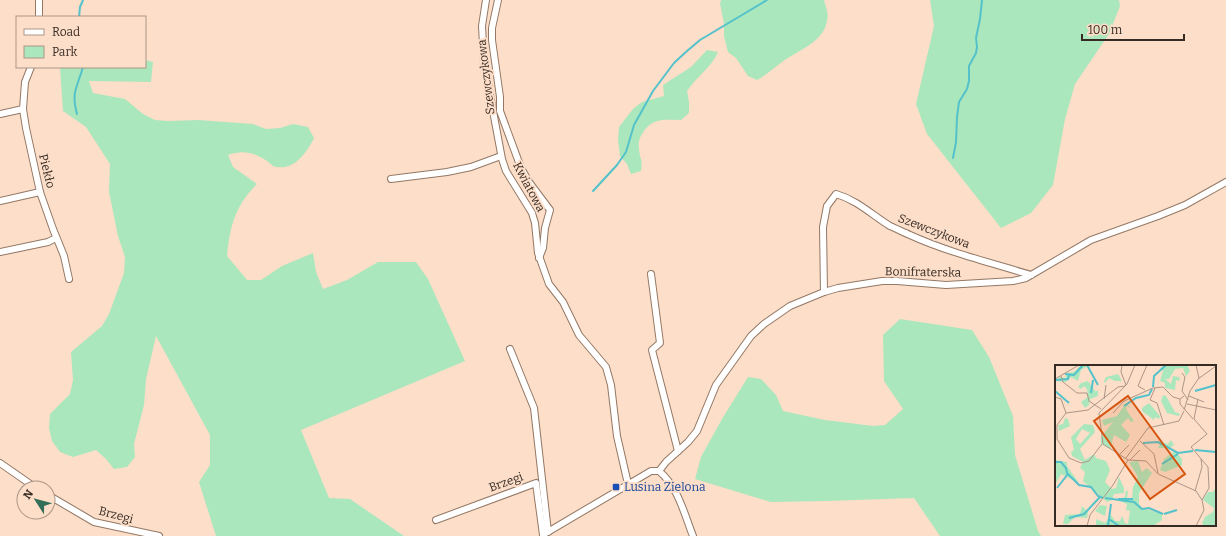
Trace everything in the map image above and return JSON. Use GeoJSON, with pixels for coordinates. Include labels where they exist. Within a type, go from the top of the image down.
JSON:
{"type":"FeatureCollection","features":[{"type":"Feature","properties":{"kind":"street"},"geometry":{"type":"LineString","coordinates":[[39,0],[39,16]]}},
{"type":"Feature","properties":{"kind":"street","name":"Kwiatowa"},"geometry":{"type":"LineString","coordinates":[[486,0],[482,26],[484,63],[501,156],[506,171],[532,213],[535,223],[539,258],[549,284],[563,302],[579,335],[606,367],[611,385],[617,436],[628,484]]}},
{"type":"Feature","properties":{"kind":"street","name":"Szewczykowa"},"geometry":{"type":"LineString","coordinates":[[498,0],[492,28],[492,40],[500,97],[500,111],[521,168],[529,182],[550,210],[545,228],[543,248],[539,258]]}},
{"type":"Feature","properties":{"kind":"street","name":"Piekło"},"geometry":{"type":"LineString","coordinates":[[32,68],[25,82],[23,109],[26,128],[40,192],[64,256],[69,279]]}},
{"type":"Feature","properties":{"kind":"street"},"geometry":{"type":"LineString","coordinates":[[0,114],[23,109]]}},
{"type":"Feature","properties":{"kind":"street"},"geometry":{"type":"LineString","coordinates":[[391,179],[447,172],[471,167],[501,156]]}},
{"type":"Feature","properties":{"kind":"street","name":"Bonifraterska"},"geometry":{"type":"LineString","coordinates":[[659,471],[666,462],[688,442],[696,431],[716,385],[751,336],[764,324],[790,306],[838,288],[882,281],[972,284],[1026,278],[1091,240],[1185,205],[1226,182]]}},
{"type":"Feature","properties":{"kind":"street"},"geometry":{"type":"LineString","coordinates":[[0,201],[40,192]]}},
{"type":"Feature","properties":{"kind":"street","name":"Szewczykowa"},"geometry":{"type":"LineString","coordinates":[[824,292],[823,227],[827,206],[836,194],[845,196],[861,205],[890,226],[911,236],[1031,275]]}},
{"type":"Feature","properties":{"kind":"street"},"geometry":{"type":"LineString","coordinates":[[0,252],[48,242],[56,238]]}},
{"type":"Feature","properties":{"kind":"street"},"geometry":{"type":"LineString","coordinates":[[651,274],[660,343],[652,350],[678,451]]}},
{"type":"Feature","properties":{"kind":"street"},"geometry":{"type":"LineString","coordinates":[[510,349],[534,408],[544,534],[651,471],[659,471],[667,478],[674,488],[693,536]]}},
{"type":"Feature","properties":{"kind":"street"},"geometry":{"type":"LineString","coordinates":[[0,463],[24,480]]}},
{"type":"Feature","properties":{"kind":"street","name":"Brzegi"},"geometry":{"type":"LineString","coordinates":[[436,520],[536,483],[544,534]]}},
{"type":"Feature","properties":{"kind":"street","name":"Brzegi"},"geometry":{"type":"LineString","coordinates":[[56,500],[94,522],[159,536]]}},
{"type":"Feature","properties":{"kind":"green space"},"geometry":{"type":"Polygon","coordinates":[[[721,0],[824,0],[828,18],[825,29],[821,35],[809,45],[757,80],[748,76],[736,58],[728,52],[724,36],[724,24],[720,3],[721,0]]]}},
{"type":"Feature","properties":{"kind":"green space"},"geometry":{"type":"Polygon","coordinates":[[[930,0],[1119,0],[1120,6],[1109,34],[1075,84],[1065,119],[1053,185],[1031,213],[1001,228],[927,134],[916,104],[934,26],[930,0]]]}},
{"type":"Feature","properties":{"kind":"green space"},"geometry":{"type":"Polygon","coordinates":[[[707,50],[718,52],[712,63],[687,91],[689,113],[681,120],[654,122],[646,129],[639,139],[639,153],[642,162],[641,171],[631,174],[627,164],[620,156],[618,139],[619,127],[633,109],[642,102],[664,96],[663,85],[691,67],[707,50]]]}},
{"type":"Feature","properties":{"kind":"green space"},"geometry":{"type":"Polygon","coordinates":[[[146,60],[153,62],[151,82],[89,81],[93,93],[125,99],[143,114],[155,120],[198,120],[253,124],[266,129],[280,128],[293,124],[308,127],[314,138],[300,159],[289,166],[277,167],[262,158],[243,152],[228,155],[233,167],[257,184],[243,200],[235,217],[230,235],[227,256],[247,280],[261,280],[282,266],[313,253],[316,272],[323,289],[347,280],[378,262],[416,262],[428,279],[465,361],[301,430],[329,498],[350,499],[404,536],[216,536],[199,482],[210,465],[210,435],[156,336],[146,379],[144,405],[134,444],[135,457],[127,467],[114,469],[96,450],[73,457],[60,452],[52,441],[49,428],[50,414],[70,394],[73,380],[71,352],[102,326],[109,314],[124,273],[125,257],[118,236],[109,192],[110,164],[86,127],[63,111],[60,68],[146,68],[146,60]]]}},
{"type":"Feature","properties":{"kind":"green space"},"geometry":{"type":"Polygon","coordinates":[[[900,319],[972,330],[989,357],[1013,416],[1015,455],[1038,531],[1041,536],[940,536],[914,498],[771,502],[695,479],[701,457],[748,377],[761,379],[776,395],[783,411],[825,420],[873,426],[885,425],[903,409],[884,381],[883,335],[900,319]]]}},
{"type":"Feature","properties":{"kind":"waterway"},"geometry":{"type":"LineString","coordinates":[[79,16],[80,7],[83,0]]}},
{"type":"Feature","properties":{"kind":"waterway"},"geometry":{"type":"LineString","coordinates":[[593,191],[617,165],[626,152],[634,125],[653,91],[674,63],[700,40],[767,0]]}},
{"type":"Feature","properties":{"kind":"waterway"},"geometry":{"type":"LineString","coordinates":[[953,158],[956,142],[959,102],[967,89],[969,81],[969,66],[976,53],[976,38],[982,0]]}},
{"type":"Feature","properties":{"kind":"waterway"},"geometry":{"type":"LineString","coordinates":[[77,114],[75,107],[75,95],[83,68]]}},
{"type":"Feature","properties":{"kind":"place","name":"Lusina Zielona"},"geometry":{"type":"Point","coordinates":[616,487]}}]}
